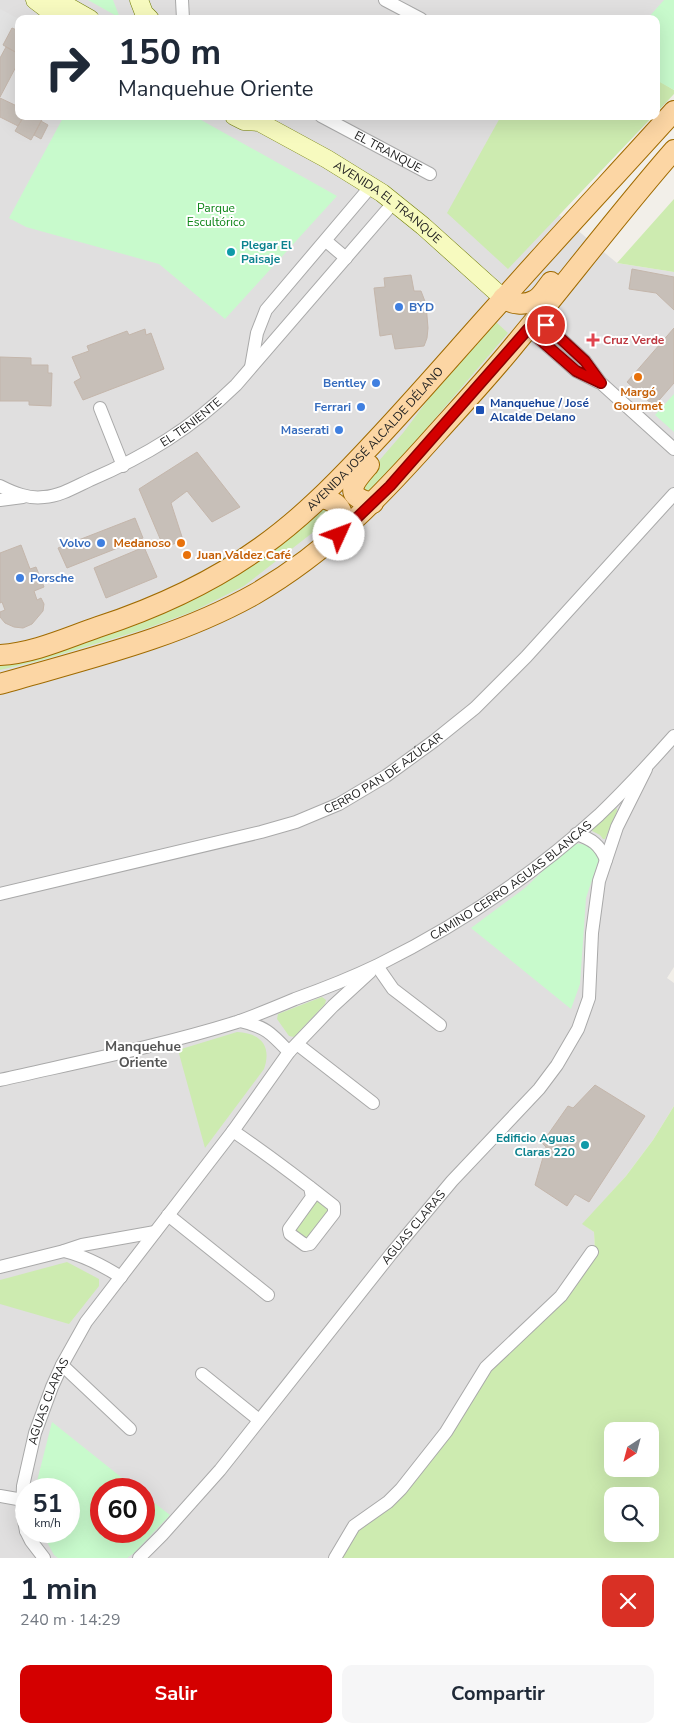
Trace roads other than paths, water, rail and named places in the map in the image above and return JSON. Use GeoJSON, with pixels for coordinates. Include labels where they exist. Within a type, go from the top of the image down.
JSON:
{"type":"FeatureCollection","features":[{"type":"Feature","properties":{"kind":"main road"},"geometry":{"type":"LineString","coordinates":[[37,1],[55,15]]}},
{"type":"Feature","properties":{"kind":"main road"},"geometry":{"type":"LineString","coordinates":[[37,1],[60,2],[83,15]]}},
{"type":"Feature","properties":{"kind":"main road","name":"AVENIDA JOSÉ ALCALDE DÉLANO"},"geometry":{"type":"LineString","coordinates":[[0,655],[39,648],[174,599],[214,578],[253,553],[286,528],[321,498],[406,409],[674,111]]}},
{"type":"Feature","properties":{"kind":"main road","name":"AVENIDA EL TRANQUE"},"geometry":{"type":"LineString","coordinates":[[241,120],[244,122],[253,120]]}},
{"type":"Feature","properties":{"kind":"main road","name":"AVENIDA EL TRANQUE"},"geometry":{"type":"LineString","coordinates":[[259,120],[372,185],[504,298]]}},
{"type":"Feature","properties":{"kind":"main road"},"geometry":{"type":"LineString","coordinates":[[0,684],[113,651],[213,615],[278,580],[339,535],[373,504],[457,412],[532,323],[617,216],[674,150]]}},
{"type":"Feature","properties":{"kind":"main road"},"geometry":{"type":"LineString","coordinates":[[504,298],[508,302],[515,303],[535,300],[577,252],[617,216]]}},
{"type":"Feature","properties":{"kind":"main road"},"geometry":{"type":"LineString","coordinates":[[373,504],[362,500],[354,492],[354,483],[407,421],[406,409]]}},
{"type":"Feature","properties":{"kind":"main road"},"geometry":{"type":"LineString","coordinates":[[321,498],[333,502],[341,509],[343,519],[339,535]]}},
{"type":"Feature","properties":{"kind":"street"},"geometry":{"type":"LineString","coordinates":[[182,0],[183,15]]}},
{"type":"Feature","properties":{"kind":"street"},"geometry":{"type":"LineString","coordinates":[[385,0],[413,15]]}},
{"type":"Feature","properties":{"kind":"street","name":"EL TRANQUE"},"geometry":{"type":"LineString","coordinates":[[329,120],[430,174]]}},
{"type":"Feature","properties":{"kind":"street"},"geometry":{"type":"LineString","coordinates":[[252,367],[257,333],[266,310],[372,185]]}},
{"type":"Feature","properties":{"kind":"street","name":"EL TENIENTE"},"geometry":{"type":"LineString","coordinates":[[0,486],[25,496],[36,498],[55,495],[123,466],[162,444],[201,418],[236,385],[394,202]]}},
{"type":"Feature","properties":{"kind":"street"},"geometry":{"type":"LineString","coordinates":[[326,240],[346,258]]}},
{"type":"Feature","properties":{"kind":"street"},"geometry":{"type":"LineString","coordinates":[[532,323],[576,371],[601,383],[674,448]]}},
{"type":"Feature","properties":{"kind":"street"},"geometry":{"type":"LineString","coordinates":[[100,408],[123,466]]}},
{"type":"Feature","properties":{"kind":"street","name":"CERRO PAN DE AZÚCAR"},"geometry":{"type":"LineString","coordinates":[[0,894],[261,832],[296,822],[339,804],[386,776],[475,708],[526,657],[674,494]]}},
{"type":"Feature","properties":{"kind":"street","name":"EL TENIENTE"},"geometry":{"type":"LineString","coordinates":[[0,500],[25,496]]}},
{"type":"Feature","properties":{"kind":"street","name":"CAMINO CERRO AGUAS BLANCAS"},"geometry":{"type":"LineString","coordinates":[[0,1080],[201,1033],[240,1021],[377,966],[436,934],[492,898],[576,834],[599,815],[646,768],[674,736]]}},
{"type":"Feature","properties":{"kind":"street","name":"AGUAS CLARAS"},"geometry":{"type":"LineString","coordinates":[[139,1558],[220,1470],[452,1181],[539,1089],[564,1053],[578,1029],[589,998],[595,906],[599,882],[617,827],[646,768]]}},
{"type":"Feature","properties":{"kind":"street"},"geometry":{"type":"LineString","coordinates":[[576,834],[595,842],[600,847],[606,860]]}},
{"type":"Feature","properties":{"kind":"street"},"geometry":{"type":"LineString","coordinates":[[377,966],[393,989],[440,1024]]}},
{"type":"Feature","properties":{"kind":"street","name":"AGUAS CLARAS"},"geometry":{"type":"LineString","coordinates":[[25,1478],[43,1410],[62,1365],[86,1322],[233,1131],[293,1048],[332,1006],[377,966]]}},
{"type":"Feature","properties":{"kind":"street"},"geometry":{"type":"LineString","coordinates":[[322,989],[331,993],[334,1000],[332,1006]]}},
{"type":"Feature","properties":{"kind":"street"},"geometry":{"type":"LineString","coordinates":[[266,1029],[268,1017],[274,1008]]}},
{"type":"Feature","properties":{"kind":"street"},"geometry":{"type":"LineString","coordinates":[[240,1021],[266,1029],[373,1103]]}},
{"type":"Feature","properties":{"kind":"street"},"geometry":{"type":"LineString","coordinates":[[233,1131],[310,1187]]}},
{"type":"Feature","properties":{"kind":"street"},"geometry":{"type":"LineString","coordinates":[[168,1215],[268,1295]]}},
{"type":"Feature","properties":{"kind":"street"},"geometry":{"type":"LineString","coordinates":[[0,1267],[82,1245],[155,1232]]}},
{"type":"Feature","properties":{"kind":"street"},"geometry":{"type":"LineString","coordinates":[[64,1251],[92,1260],[120,1277]]}},
{"type":"Feature","properties":{"kind":"street"},"geometry":{"type":"LineString","coordinates":[[335,1558],[354,1526],[394,1496],[446,1432],[486,1368],[556,1300],[592,1252]]}},
{"type":"Feature","properties":{"kind":"street"},"geometry":{"type":"LineString","coordinates":[[62,1365],[130,1428]]}},
{"type":"Feature","properties":{"kind":"street"},"geometry":{"type":"LineString","coordinates":[[202,1374],[259,1420]]}},
{"type":"Feature","properties":{"kind":"street"},"geometry":{"type":"LineString","coordinates":[[0,1496],[15,1499]]}},
{"type":"Feature","properties":{"kind":"street","name":"AGUAS CLARAS"},"geometry":{"type":"LineString","coordinates":[[32,1543],[37,1555]]}},
{"type":"Feature","properties":{"kind":"place","name":"Plegar El Paisaje"},"geometry":{"type":"Point","coordinates":[231,252]}},
{"type":"Feature","properties":{"kind":"place","name":"BYD"},"geometry":{"type":"Point","coordinates":[399,307]}},
{"type":"Feature","properties":{"kind":"place","name":"Cruz Verde"},"geometry":{"type":"Point","coordinates":[593,340]}},
{"type":"Feature","properties":{"kind":"place","name":"Margó Gourmet"},"geometry":{"type":"Point","coordinates":[638,377]}},
{"type":"Feature","properties":{"kind":"place","name":"Bentley"},"geometry":{"type":"Point","coordinates":[376,383]}},
{"type":"Feature","properties":{"kind":"place","name":"Ferrari"},"geometry":{"type":"Point","coordinates":[361,407]}},
{"type":"Feature","properties":{"kind":"place","name":"Manquehue / José Alcalde Delano"},"geometry":{"type":"Point","coordinates":[480,410]}},
{"type":"Feature","properties":{"kind":"place","name":"Maserati"},"geometry":{"type":"Point","coordinates":[339,430]}},
{"type":"Feature","properties":{"kind":"place","name":"Volvo"},"geometry":{"type":"Point","coordinates":[101,543]}},
{"type":"Feature","properties":{"kind":"place","name":"Medanoso"},"geometry":{"type":"Point","coordinates":[181,543]}},
{"type":"Feature","properties":{"kind":"place","name":"Juan Valdez Café"},"geometry":{"type":"Point","coordinates":[187,555]}},
{"type":"Feature","properties":{"kind":"place","name":"Porsche"},"geometry":{"type":"Point","coordinates":[20,578]}},
{"type":"Feature","properties":{"kind":"place","name":"Edificio Aguas Claras 220"},"geometry":{"type":"Point","coordinates":[585,1145]}},
{"type":"Feature","properties":{"kind":"district","name":"Manquehue Oriente"},"geometry":{"type":"Point","coordinates":[143,1054]}},
{"type":"Feature","properties":{"kind":"park label","name":"Parque Escultórico"},"geometry":{"type":"Point","coordinates":[216,215]}}]}
